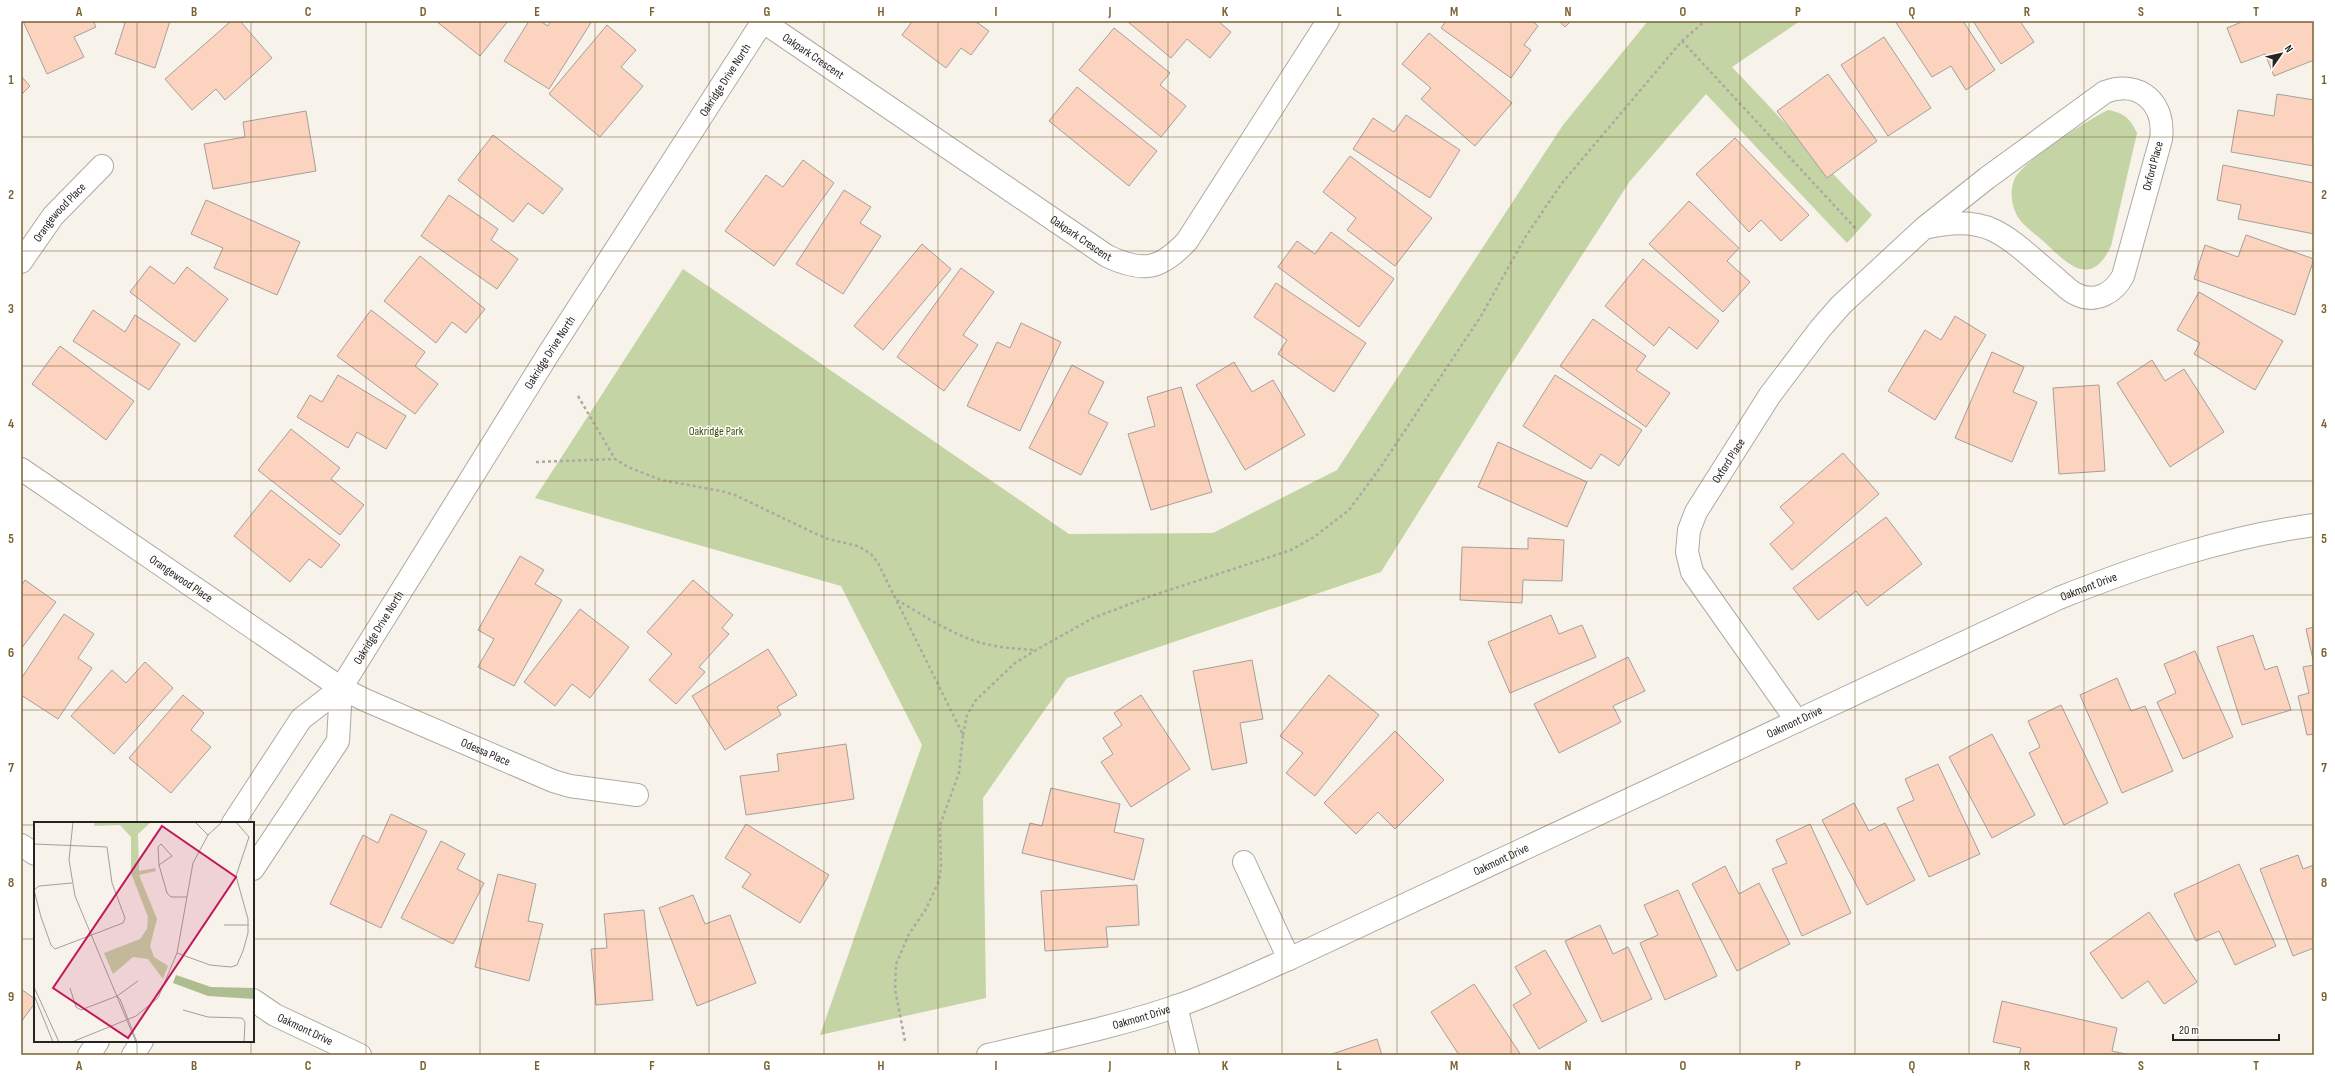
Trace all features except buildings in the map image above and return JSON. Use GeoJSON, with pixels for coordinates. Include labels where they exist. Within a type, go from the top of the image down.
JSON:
{"type":"FeatureCollection","features":[{"type":"Feature","properties":{"kind":"street","name":"Oakpark Crescent"},"geometry":{"type":"LineString","coordinates":[[763,21],[1107,256],[1123,264],[1141,268],[1159,265],[1175,254],[1186,241],[1328,21]]}},
{"type":"Feature","properties":{"kind":"street","name":"Oakridge Drive North"},"geometry":{"type":"LineString","coordinates":[[234,822],[301,719],[340,688],[549,353],[763,21]]}},
{"type":"Feature","properties":{"kind":"street","name":"Oxford Place"},"geometry":{"type":"LineString","coordinates":[[1797,721],[1692,572],[1687,552],[1689,530],[1706,494],[1770,395],[1797,357],[1841,305],[1924,228],[1988,178],[2105,92],[2118,88],[2133,89],[2145,95],[2159,111],[2162,125],[2161,139],[2123,276],[2117,287],[2107,294],[2090,298],[2073,293],[2004,237],[1984,226],[1960,223],[1924,228]]}},
{"type":"Feature","properties":{"kind":"street","name":"Orangewood Place"},"geometry":{"type":"LineString","coordinates":[[21,262],[53,216],[102,166]]}},
{"type":"Feature","properties":{"kind":"street","name":"Orangewood Place"},"geometry":{"type":"LineString","coordinates":[[21,469],[340,688]]}},
{"type":"Feature","properties":{"kind":"street","name":"Oakmont Drive"},"geometry":{"type":"LineString","coordinates":[[988,1055],[1122,1023],[1176,1006],[1289,959],[2052,601],[2118,574],[2179,554],[2282,529],[2314,525]]}},
{"type":"Feature","properties":{"kind":"street","name":"Oakridge Drive North"},"geometry":{"type":"LineString","coordinates":[[254,867],[338,741],[340,688]]}},
{"type":"Feature","properties":{"kind":"street","name":"Odessa Place"},"geometry":{"type":"LineString","coordinates":[[340,688],[553,781],[570,786],[637,795]]}},
{"type":"Feature","properties":{"kind":"street"},"geometry":{"type":"LineString","coordinates":[[21,845],[34,853]]}},
{"type":"Feature","properties":{"kind":"street"},"geometry":{"type":"LineString","coordinates":[[1244,862],[1289,959]]}},
{"type":"Feature","properties":{"kind":"street","name":"Oakmont Drive"},"geometry":{"type":"LineString","coordinates":[[254,1001],[275,1015],[360,1055]]}},
{"type":"Feature","properties":{"kind":"street"},"geometry":{"type":"LineString","coordinates":[[1176,1006],[1188,1055]]}},
{"type":"Feature","properties":{"kind":"street"},"geometry":{"type":"LineString","coordinates":[[89,1055],[97,1042]]}},
{"type":"Feature","properties":{"kind":"street"},"geometry":{"type":"LineString","coordinates":[[133,1055],[141,1042]]}},
{"type":"Feature","properties":{"kind":"path"},"geometry":{"type":"LineString","coordinates":[[905,1041],[895,989],[896,964],[909,934],[926,909],[939,881],[941,866],[940,825],[959,773],[963,735],[968,715],[976,700],[1015,663],[1093,618],[1151,596],[1291,550],[1314,536],[1348,510],[1380,468],[1481,316],[1526,236],[1562,183],[1682,41],[1705,21]]}},
{"type":"Feature","properties":{"kind":"path"},"geometry":{"type":"LineString","coordinates":[[1682,41],[1858,230]]}},
{"type":"Feature","properties":{"kind":"path"},"geometry":{"type":"LineString","coordinates":[[578,396],[615,459],[642,474],[661,480],[728,493],[828,539],[858,546],[871,554],[878,563],[963,735]]}},
{"type":"Feature","properties":{"kind":"path"},"geometry":{"type":"LineString","coordinates":[[536,462],[615,459]]}},
{"type":"Feature","properties":{"kind":"path"},"geometry":{"type":"LineString","coordinates":[[896,599],[958,634],[984,644],[1008,649],[1036,650]]}},
{"type":"Feature","properties":{"kind":"green space","name":"Oakridge Park"},"geometry":{"type":"Polygon","coordinates":[[[1648,21],[1800,21],[1732,67],[1872,215],[1847,243],[1706,94],[1630,181],[1505,374],[1381,572],[1067,678],[983,798],[986,998],[820,1035],[922,745],[841,586],[535,498],[683,269],[1069,534],[1213,533],[1337,470],[1563,125],[1648,21]]]}},
{"type":"Feature","properties":{"kind":"green space"},"geometry":{"type":"Polygon","coordinates":[[[2108,110],[2126,117],[2137,133],[2111,246],[2103,260],[2095,267],[2086,270],[2078,268],[2060,257],[2023,223],[2017,215],[2014,207],[2012,199],[2012,186],[2020,171],[2042,152],[2086,122],[2108,110]]]}}]}
